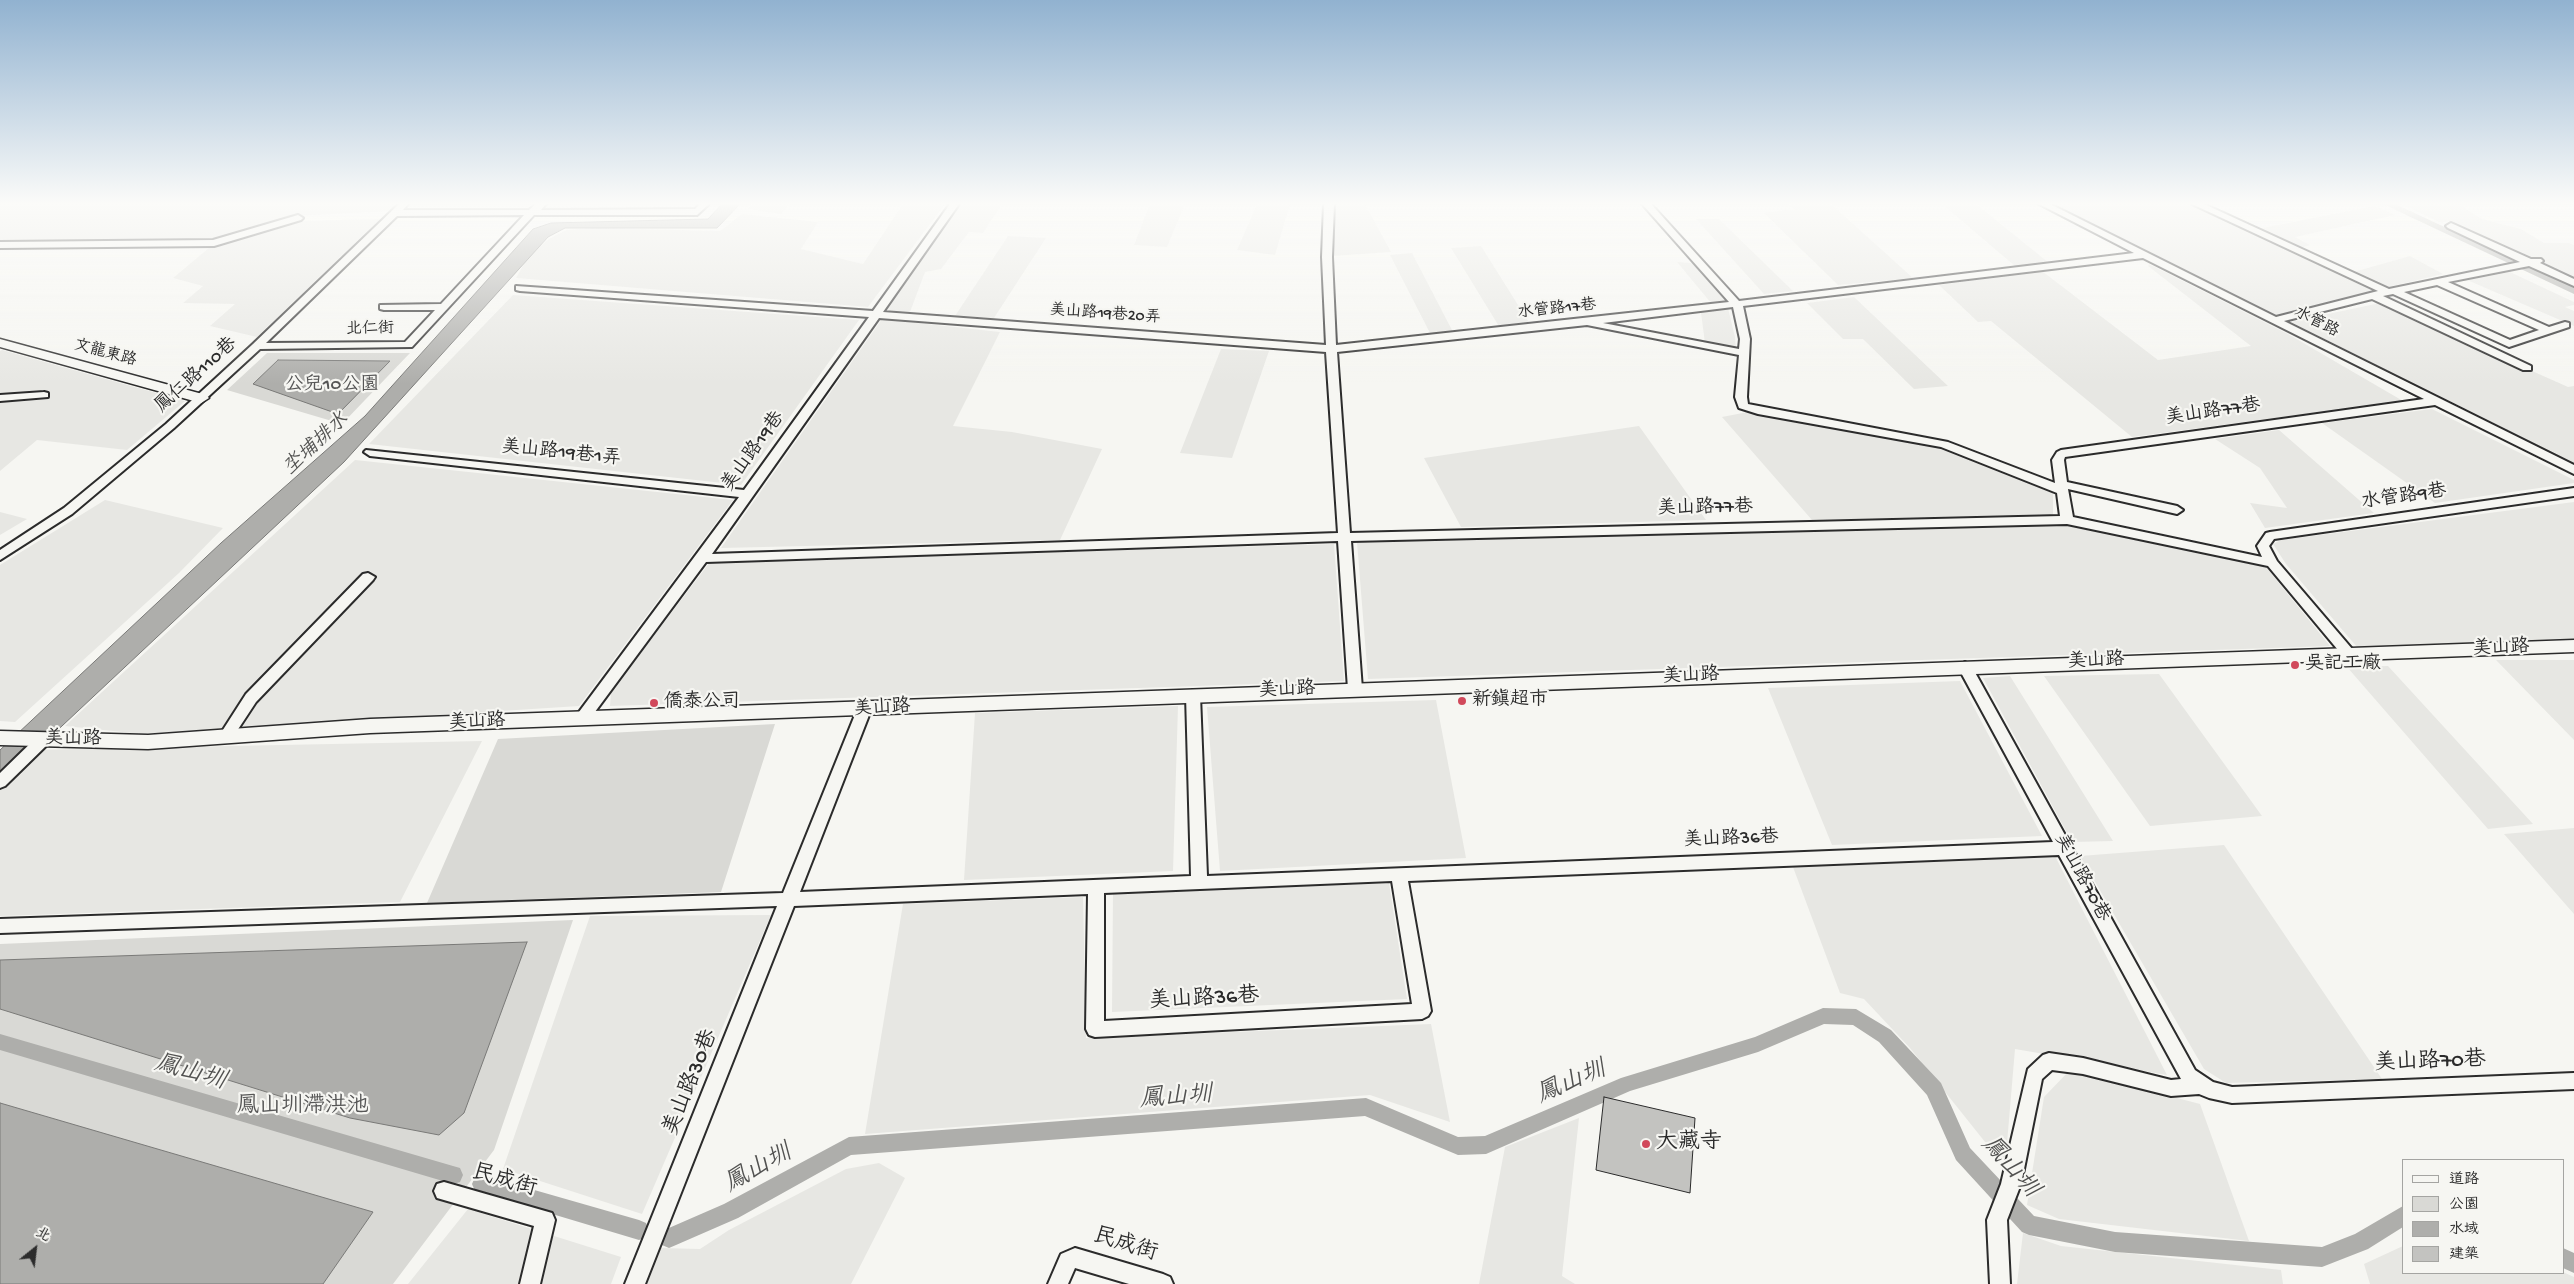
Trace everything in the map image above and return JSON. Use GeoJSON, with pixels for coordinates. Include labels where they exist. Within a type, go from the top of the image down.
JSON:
{"type":"FeatureCollection","features":[{"type":"Feature","properties":{"kind":"street","name":"鳳仁路110巷"},"geometry":{"type":"LineString","coordinates":[[0,556],[68,512],[201,398],[342,264]]}},
{"type":"Feature","properties":{"kind":"street","name":"北仁街"},"geometry":{"type":"LineString","coordinates":[[257,346],[408,345],[483,264]]}},
{"type":"Feature","properties":{"kind":"street","name":"美山路19巷"},"geometry":{"type":"LineString","coordinates":[[581,720],[702,558],[913,264]]}},
{"type":"Feature","properties":{"kind":"street"},"geometry":{"type":"LineString","coordinates":[[1327,264],[1330,349],[1355,689]]}},
{"type":"Feature","properties":{"kind":"street"},"geometry":{"type":"LineString","coordinates":[[1701,264],[1737,304],[1745,354],[1741,397],[1742,406],[1758,411],[1944,444],[2061,487],[2177,510]]}},
{"type":"Feature","properties":{"kind":"street","name":"水管路17巷"},"geometry":{"type":"LineString","coordinates":[[1330,349],[1586,322],[2070,264]]}},
{"type":"Feature","properties":{"kind":"street","name":"水管路"},"geometry":{"type":"LineString","coordinates":[[2162,264],[2574,470]]}},
{"type":"Feature","properties":{"kind":"street"},"geometry":{"type":"LineString","coordinates":[[2329,264],[2509,344],[2565,325]]}},
{"type":"Feature","properties":{"kind":"street"},"geometry":{"type":"LineString","coordinates":[[2275,320],[2391,292],[2527,264]]}},
{"type":"Feature","properties":{"kind":"street"},"geometry":{"type":"LineString","coordinates":[[2534,264],[2574,283]]}},
{"type":"Feature","properties":{"kind":"street"},"geometry":{"type":"LineString","coordinates":[[2440,282],[2548,331]]}},
{"type":"Feature","properties":{"kind":"street","name":"美山路19巷20弄"},"geometry":{"type":"LineString","coordinates":[[520,288],[1330,349]]}},
{"type":"Feature","properties":{"kind":"street"},"geometry":{"type":"LineString","coordinates":[[2374,296],[2527,368]]}},
{"type":"Feature","properties":{"kind":"street"},"geometry":{"type":"LineString","coordinates":[[384,307],[443,307]]}},
{"type":"Feature","properties":{"kind":"street"},"geometry":{"type":"LineString","coordinates":[[1586,322],[1602,328],[1745,354]]}},
{"type":"Feature","properties":{"kind":"street","name":"文龍東路"},"geometry":{"type":"LineString","coordinates":[[0,343],[201,398]]}},
{"type":"Feature","properties":{"kind":"street"},"geometry":{"type":"LineString","coordinates":[[2,399],[44,395]]}},
{"type":"Feature","properties":{"kind":"street","name":"美山路77巷"},"geometry":{"type":"LineString","coordinates":[[2067,520],[2058,460],[2061,454],[2436,401]]}},
{"type":"Feature","properties":{"kind":"street","name":"美山路19巷1弄"},"geometry":{"type":"LineString","coordinates":[[370,452],[747,494]]}},
{"type":"Feature","properties":{"kind":"street","name":"水管路9巷"},"geometry":{"type":"LineString","coordinates":[[2272,562],[2263,546],[2270,536],[2574,492]]}},
{"type":"Feature","properties":{"kind":"street","name":"美山路77巷"},"geometry":{"type":"LineString","coordinates":[[702,558],[1344,537],[2067,520],[2272,562]]}},
{"type":"Feature","properties":{"kind":"street"},"geometry":{"type":"LineString","coordinates":[[2272,562],[2348,653]]}},
{"type":"Feature","properties":{"kind":"street"},"geometry":{"type":"LineString","coordinates":[[226,736],[252,698],[368,577]]}},
{"type":"Feature","properties":{"kind":"street","name":"美山路"},"geometry":{"type":"LineString","coordinates":[[0,738],[148,742],[370,726],[864,710],[1193,695],[2574,646]]}},
{"type":"Feature","properties":{"kind":"street","name":"美山路70巷"},"geometry":{"type":"LineString","coordinates":[[1965,667],[2066,848],[2189,1076],[2201,1085],[2209,1090],[2232,1095],[2574,1081]]}},
{"type":"Feature","properties":{"kind":"street"},"geometry":{"type":"LineString","coordinates":[[1193,695],[1199,883]]}},
{"type":"Feature","properties":{"kind":"street","name":"美山路30巷"},"geometry":{"type":"LineString","coordinates":[[635,1284],[864,710]]}},
{"type":"Feature","properties":{"kind":"street"},"geometry":{"type":"LineString","coordinates":[[0,782],[40,739]]}},
{"type":"Feature","properties":{"kind":"street","name":"美山路36巷"},"geometry":{"type":"LineString","coordinates":[[1399,874],[1422,1012],[1095,1028],[1096,887],[1399,874],[2066,848]]}},
{"type":"Feature","properties":{"kind":"street"},"geometry":{"type":"LineString","coordinates":[[0,926],[1096,887]]}},
{"type":"Feature","properties":{"kind":"street","name":"美山路70巷"},"geometry":{"type":"LineString","coordinates":[[2000,1284],[1997,1220],[2011,1184],[2034,1076],[2049,1062],[2083,1066],[2172,1088],[2201,1085]]}},
{"type":"Feature","properties":{"kind":"street","name":"民成街"},"geometry":{"type":"LineString","coordinates":[[444,1191],[545,1220],[530,1284]]}},
{"type":"Feature","properties":{"kind":"street","name":"民成街"},"geometry":{"type":"LineString","coordinates":[[1058,1284],[1068,1261],[1075,1258],[1087,1259],[1163,1284]]}},
{"type":"Feature","properties":{"kind":"shaded area"},"geometry":{"type":"Polygon","coordinates":[[[190,264],[333,264],[257,337],[210,326],[235,304],[183,303],[203,286],[173,278],[190,264]]]}},
{"type":"Feature","properties":{"kind":"shaded area"},"geometry":{"type":"Polygon","coordinates":[[[524,264],[900,264],[868,307],[516,278],[524,264]]]}},
{"type":"Feature","properties":{"kind":"shaded area"},"geometry":{"type":"Polygon","coordinates":[[[917,264],[945,264],[941,269],[925,272],[910,312],[884,310],[917,264]]]}},
{"type":"Feature","properties":{"kind":"shaded area"},"geometry":{"type":"Polygon","coordinates":[[[990,264],[1029,264],[994,318],[955,316],[990,264]]]}},
{"type":"Feature","properties":{"kind":"shaded area"},"geometry":{"type":"Polygon","coordinates":[[[1395,264],[1418,264],[1453,332],[1431,335],[1395,264]]]}},
{"type":"Feature","properties":{"kind":"shaded area"},"geometry":{"type":"Polygon","coordinates":[[[1461,264],[1492,264],[1530,324],[1500,328],[1461,264]]]}},
{"type":"Feature","properties":{"kind":"shaded area"},"geometry":{"type":"Polygon","coordinates":[[[1679,264],[1693,264],[1729,301],[1711,303],[1679,264]]]}},
{"type":"Feature","properties":{"kind":"shaded area"},"geometry":{"type":"Polygon","coordinates":[[[1737,264],[1765,264],[1793,291],[1764,294],[1737,264]]]}},
{"type":"Feature","properties":{"kind":"shaded area"},"geometry":{"type":"Polygon","coordinates":[[[1816,264],[1897,264],[1913,278],[1838,285],[1816,264]]]}},
{"type":"Feature","properties":{"kind":"shaded area"},"geometry":{"type":"Polygon","coordinates":[[[2012,264],[2041,264],[2016,267],[2012,264]]]}},
{"type":"Feature","properties":{"kind":"shaded area"},"geometry":{"type":"Polygon","coordinates":[[[2149,264],[2288,334],[2403,401],[2132,437],[1991,321],[1978,322],[1939,285],[2042,271],[2158,360],[2251,346],[2148,266],[2149,264]]]}},
{"type":"Feature","properties":{"kind":"shaded area"},"geometry":{"type":"Polygon","coordinates":[[[2168,264],[2320,264],[2379,291],[2273,316],[2168,264]]]}},
{"type":"Feature","properties":{"kind":"shaded area"},"geometry":{"type":"Polygon","coordinates":[[[2382,264],[2425,264],[2443,274],[2384,288],[2350,273],[2382,264]]]}},
{"type":"Feature","properties":{"kind":"shaded area"},"geometry":{"type":"Polygon","coordinates":[[[2542,264],[2574,264],[2574,279],[2542,264]]]}},
{"type":"Feature","properties":{"kind":"shaded area"},"geometry":{"type":"Polygon","coordinates":[[[2510,272],[2574,302],[2574,305],[2565,307],[2574,311],[2574,326],[2467,280],[2510,272]]]}},
{"type":"Feature","properties":{"kind":"shaded area"},"geometry":{"type":"Polygon","coordinates":[[[513,295],[859,320],[741,485],[369,444],[513,295]]]}},
{"type":"Feature","properties":{"kind":"shaded area"},"geometry":{"type":"Polygon","coordinates":[[[1854,297],[1948,386],[1914,389],[1863,339],[1843,339],[1807,303],[1854,297]]]}},
{"type":"Feature","properties":{"kind":"shaded area"},"geometry":{"type":"Polygon","coordinates":[[[2380,303],[2568,387],[2574,386],[2574,463],[2290,322],[2380,303]]]}},
{"type":"Feature","properties":{"kind":"shaded area"},"geometry":{"type":"Polygon","coordinates":[[[1728,308],[1736,350],[1705,343],[1701,313],[1728,308]]]}},
{"type":"Feature","properties":{"kind":"shaded area"},"geometry":{"type":"Polygon","coordinates":[[[882,319],[1000,332],[953,426],[1012,432],[1102,449],[1060,540],[721,548],[882,319]]]}},
{"type":"Feature","properties":{"kind":"shaded area"},"geometry":{"type":"Polygon","coordinates":[[[1221,349],[1269,351],[1232,458],[1180,453],[1221,349]]]}},
{"type":"Feature","properties":{"kind":"shaded area"},"geometry":{"type":"Polygon","coordinates":[[[0,351],[185,401],[127,450],[37,440],[0,471],[0,351]]]}},
{"type":"Feature","properties":{"kind":"shaded area"},"geometry":{"type":"Polygon","coordinates":[[[2432,409],[2574,480],[2574,483],[2435,503],[2322,423],[2432,409]]]}},
{"type":"Feature","properties":{"kind":"shaded area"},"geometry":{"type":"Polygon","coordinates":[[[1748,412],[1944,448],[2053,491],[2053,514],[1812,520],[1722,417],[1748,412]]]}},
{"type":"Feature","properties":{"kind":"shaded area"},"geometry":{"type":"Polygon","coordinates":[[[1639,426],[1706,520],[1461,527],[1424,458],[1639,426]]]}},
{"type":"Feature","properties":{"kind":"shaded area"},"geometry":{"type":"Polygon","coordinates":[[[2279,430],[2374,513],[2265,528],[2250,503],[2287,508],[2260,468],[2215,439],[2279,430]]]}},
{"type":"Feature","properties":{"kind":"shaded area"},"geometry":{"type":"Polygon","coordinates":[[[355,460],[733,500],[579,706],[142,734],[65,726],[355,460]]]}},
{"type":"Feature","properties":{"kind":"shaded area"},"geometry":{"type":"Polygon","coordinates":[[[105,500],[223,528],[179,573],[15,722],[0,721],[0,565],[105,500]]]}},
{"type":"Feature","properties":{"kind":"shaded area"},"geometry":{"type":"Polygon","coordinates":[[[2574,502],[2574,641],[2357,647],[2286,564],[2273,544],[2281,540],[2574,502]]]}},
{"type":"Feature","properties":{"kind":"shaded area"},"geometry":{"type":"Polygon","coordinates":[[[0,512],[27,519],[0,535],[0,512]]]}},
{"type":"Feature","properties":{"kind":"shaded area"},"geometry":{"type":"Polygon","coordinates":[[[2071,525],[2266,567],[2330,646],[1368,679],[1357,542],[2071,525]]]}},
{"type":"Feature","properties":{"kind":"shaded area"},"geometry":{"type":"Polygon","coordinates":[[[1334,544],[1344,681],[610,706],[611,692],[710,562],[1334,544]]]}},
{"type":"Feature","properties":{"kind":"shaded area"},"geometry":{"type":"Polygon","coordinates":[[[2496,660],[2574,660],[2574,740],[2496,660]]]}},
{"type":"Feature","properties":{"kind":"shaded area"},"geometry":{"type":"Polygon","coordinates":[[[2388,666],[2533,824],[2488,829],[2347,667],[2388,666]]]}},
{"type":"Feature","properties":{"kind":"shaded area"},"geometry":{"type":"Polygon","coordinates":[[[2159,674],[2262,816],[2150,826],[2044,676],[2159,674]]]}},
{"type":"Feature","properties":{"kind":"shaded area"},"geometry":{"type":"Polygon","coordinates":[[[2010,676],[2113,841],[2072,842],[1983,678],[2010,676]]]}},
{"type":"Feature","properties":{"kind":"shaded area"},"geometry":{"type":"Polygon","coordinates":[[[1960,681],[2042,836],[1832,845],[1768,688],[1960,681]]]}},
{"type":"Feature","properties":{"kind":"shaded area"},"geometry":{"type":"Polygon","coordinates":[[[1436,700],[1466,858],[1220,871],[1207,707],[1436,700]]]}},
{"type":"Feature","properties":{"kind":"shaded area"},"geometry":{"type":"Polygon","coordinates":[[[1178,706],[1173,871],[964,880],[975,713],[1178,706]]]}},
{"type":"Feature","properties":{"kind":"shaded area"},"geometry":{"type":"Polygon","coordinates":[[[482,741],[400,902],[0,916],[0,782],[31,750],[482,741]]]}},
{"type":"Feature","properties":{"kind":"shaded area"},"geometry":{"type":"Polygon","coordinates":[[[2574,828],[2574,914],[2504,834],[2574,828]]]}},
{"type":"Feature","properties":{"kind":"shaded area"},"geometry":{"type":"Polygon","coordinates":[[[2224,845],[2382,1079],[2226,1083],[2204,1069],[2080,856],[2224,845]]]}},
{"type":"Feature","properties":{"kind":"shaded area"},"geometry":{"type":"Polygon","coordinates":[[[2055,856],[2167,1075],[2015,1049],[2005,1167],[1910,1048],[1864,999],[1840,993],[1793,867],[2055,856]]]}},
{"type":"Feature","properties":{"kind":"shaded area"},"geometry":{"type":"Polygon","coordinates":[[[1389,883],[1407,999],[1112,1012],[1113,893],[1389,883]]]}},
{"type":"Feature","properties":{"kind":"shaded area"},"geometry":{"type":"Polygon","coordinates":[[[1083,897],[1086,1038],[1431,1024],[1450,1122],[1370,1095],[865,1134],[903,904],[1083,897]]]}},
{"type":"Feature","properties":{"kind":"shaded area"},"geometry":{"type":"Polygon","coordinates":[[[771,915],[642,1214],[503,1169],[590,916],[771,915]]]}},
{"type":"Feature","properties":{"kind":"shaded area"},"geometry":{"type":"Polygon","coordinates":[[[2070,1070],[2200,1104],[2249,1241],[2059,1219],[2027,1205],[2044,1097],[2070,1070]]]}},
{"type":"Feature","properties":{"kind":"shaded area"},"geometry":{"type":"Polygon","coordinates":[[[1579,1118],[1562,1276],[1575,1284],[1479,1284],[1505,1147],[1579,1118]]]}},
{"type":"Feature","properties":{"kind":"shaded area"},"geometry":{"type":"Polygon","coordinates":[[[879,1163],[905,1178],[851,1284],[647,1284],[660,1248],[700,1249],[729,1230],[846,1169],[879,1163]]]}},
{"type":"Feature","properties":{"kind":"shaded area"},"geometry":{"type":"Polygon","coordinates":[[[468,1209],[621,1257],[611,1284],[408,1284],[468,1209]]]}},
{"type":"Feature","properties":{"kind":"shaded area"},"geometry":{"type":"Polygon","coordinates":[[[2023,1233],[2061,1246],[2281,1270],[2283,1284],[2017,1284],[2023,1233]]]}},
{"type":"Feature","properties":{"kind":"shaded area"},"geometry":{"type":"Polygon","coordinates":[[[2402,1246],[2402,1274],[2564,1274],[2564,1272],[2574,1277],[2574,1284],[2370,1284],[2364,1264],[2402,1246]]]}},
{"type":"Feature","properties":{"kind":"green space","name":"公兒10公園"},"geometry":{"type":"Polygon","coordinates":[[[267,353],[410,353],[342,424],[227,390],[267,353]]]}},
{"type":"Feature","properties":{"kind":"green space"},"geometry":{"type":"Polygon","coordinates":[[[775,724],[721,892],[427,903],[498,739],[775,724]]]}},
{"type":"Feature","properties":{"kind":"green space","name":"鳳山圳滯洪池"},"geometry":{"type":"Polygon","coordinates":[[[573,920],[494,1150],[393,1284],[0,1284],[0,944],[573,920]]]}},
{"type":"Feature","properties":{"kind":"water"},"geometry":{"type":"Polygon","coordinates":[[[502,264],[524,264],[344,462],[0,784],[0,750],[221,543],[365,416],[502,264]]]}},
{"type":"Feature","properties":{"kind":"water"},"geometry":{"type":"Polygon","coordinates":[[[278,360],[390,361],[338,414],[253,384],[278,360]]]}},
{"type":"Feature","properties":{"kind":"water"},"geometry":{"type":"Polygon","coordinates":[[[527,942],[464,1113],[439,1135],[350,1118],[0,1009],[0,960],[527,942]]]}},
{"type":"Feature","properties":{"kind":"water"},"geometry":{"type":"Polygon","coordinates":[[[0,1103],[373,1212],[323,1284],[0,1284],[0,1103]]]}},
{"type":"Feature","properties":{"kind":"building","name":"大藏寺"},"geometry":{"type":"Polygon","coordinates":[[[1604,1097],[1695,1118],[1690,1193],[1596,1170],[1604,1097]]]}},
{"type":"Feature","properties":{"kind":"waterway"},"geometry":{"type":"LineString","coordinates":[[2516,264],[2574,291]]}},
{"type":"Feature","properties":{"kind":"waterway","name":"鳳山圳"},"geometry":{"type":"LineString","coordinates":[[669,1238],[731,1211],[849,1146],[1366,1107],[1458,1146],[1486,1145],[1627,1084],[1758,1044],[1823,1016],[1856,1017],[1885,1036],[1934,1089],[1963,1154],[2029,1225],[2115,1242],[2322,1257],[2361,1242],[2402,1217]]}},
{"type":"Feature","properties":{"kind":"waterway","name":"鳳山圳"},"geometry":{"type":"LineString","coordinates":[[0,1042],[152,1085],[453,1175]]}},
{"type":"Feature","properties":{"kind":"waterway","name":"鳳山圳"},"geometry":{"type":"LineString","coordinates":[[482,1184],[639,1230]]}},
{"type":"Feature","properties":{"kind":"waterway","name":"鳳山圳"},"geometry":{"type":"LineString","coordinates":[[2564,1258],[2574,1263]]}},
{"type":"Feature","properties":{"kind":"place","name":"吳記工廠"},"geometry":{"type":"Point","coordinates":[2295,665]}},
{"type":"Feature","properties":{"kind":"place","name":"新鎮超市"},"geometry":{"type":"Point","coordinates":[1462,701]}},
{"type":"Feature","properties":{"kind":"place","name":"僑泰公司"},"geometry":{"type":"Point","coordinates":[654,703]}},
{"type":"Feature","properties":{"kind":"place","name":"大藏寺"},"geometry":{"type":"Point","coordinates":[1646,1144]}},
{"type":"Feature","properties":{"kind":"water label","name":"坔埔排水"},"geometry":{"type":"Point","coordinates":[317,445]}}]}
